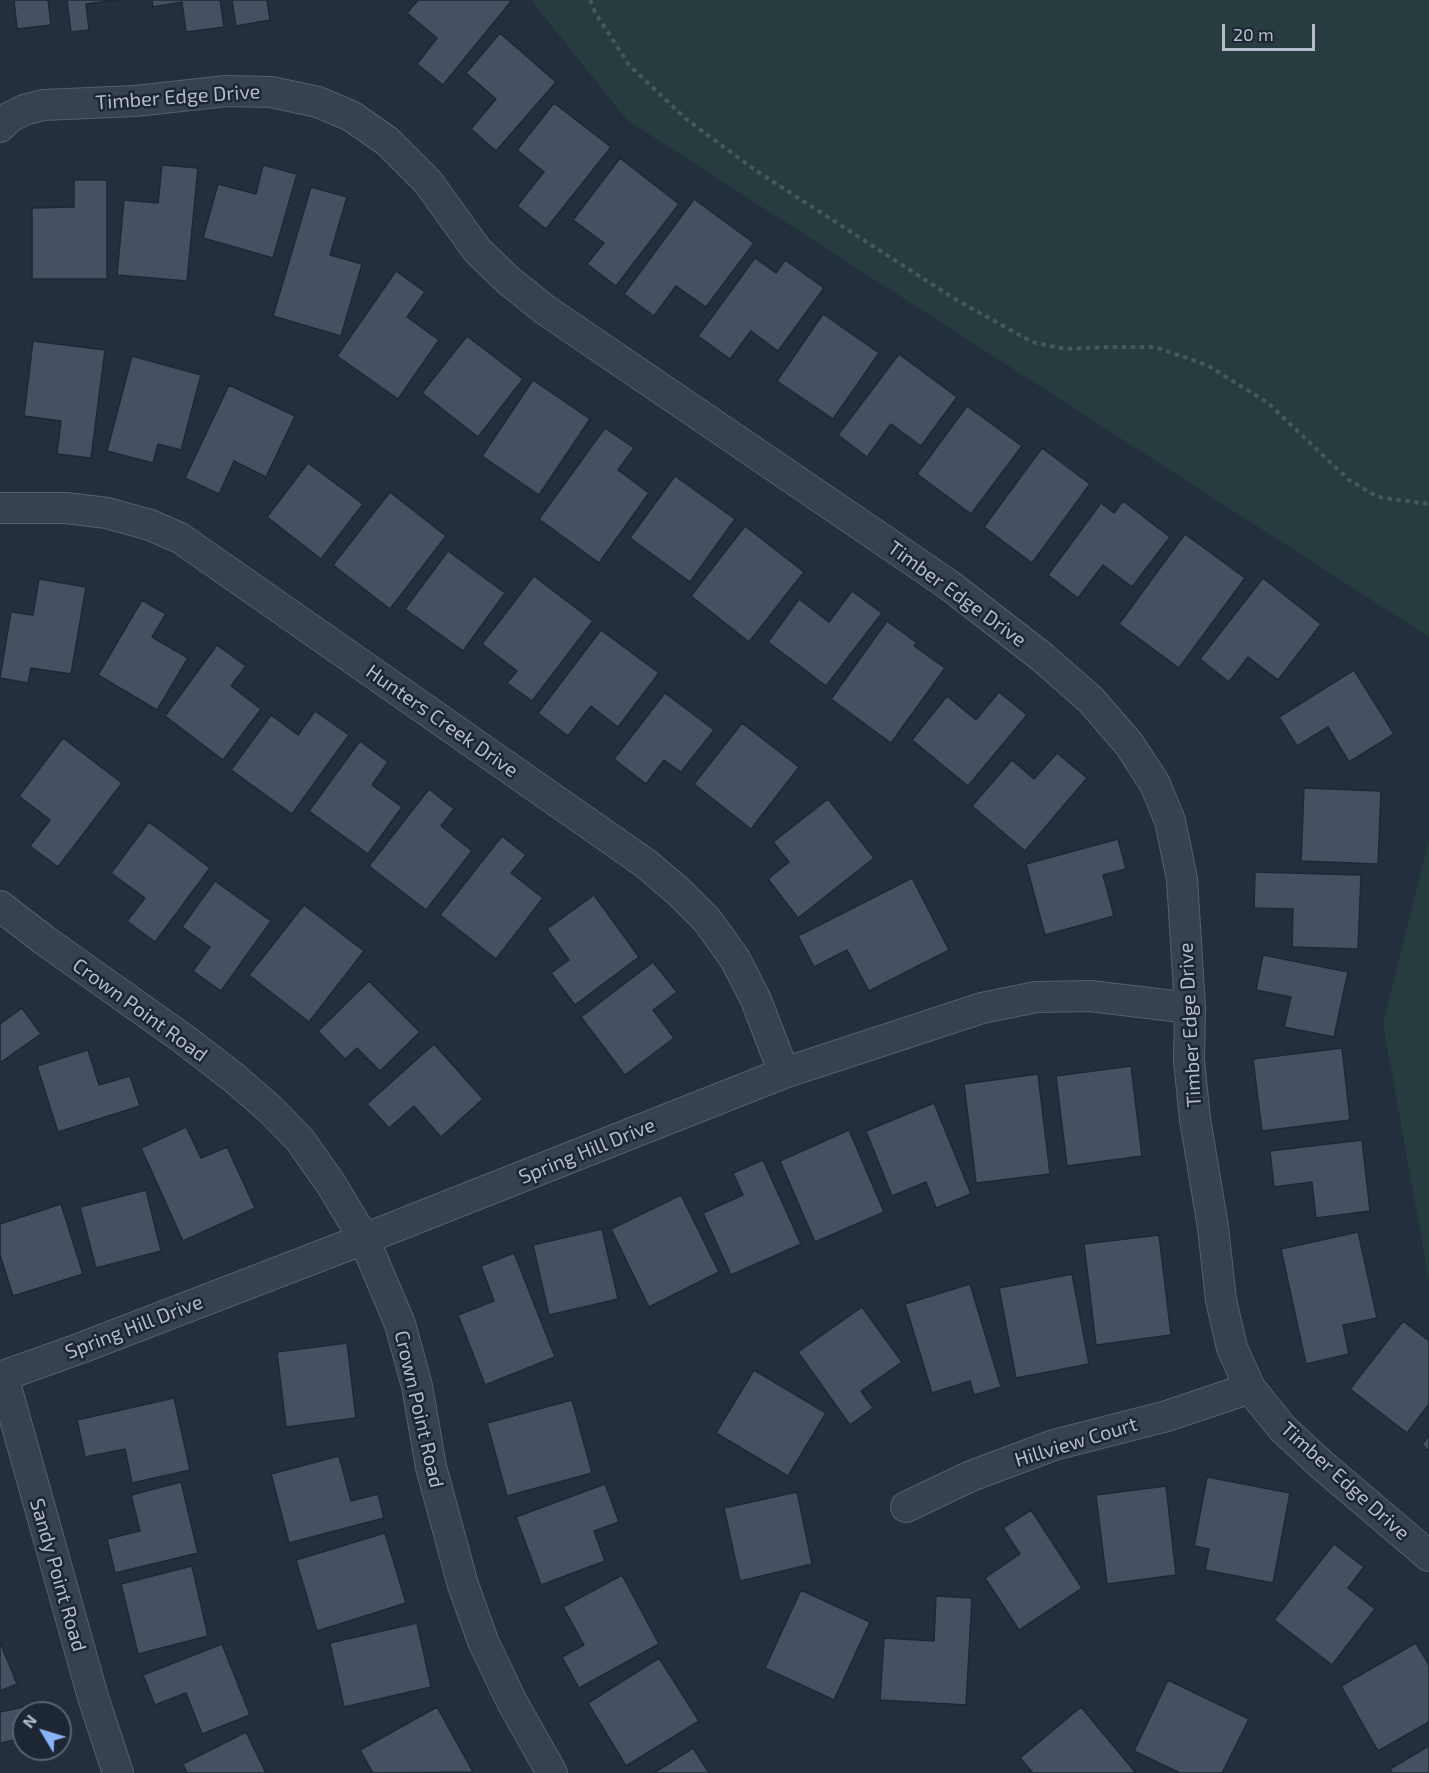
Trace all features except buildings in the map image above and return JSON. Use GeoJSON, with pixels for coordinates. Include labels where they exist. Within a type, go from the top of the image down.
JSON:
{"type":"FeatureCollection","features":[{"type":"Feature","properties":{"kind":"street","name":"Timber Edge Drive"},"geometry":{"type":"LineString","coordinates":[[0,127],[10,117],[43,105],[135,101],[227,91],[271,92],[318,102],[351,116],[387,141],[428,182],[477,250],[508,280],[544,309],[949,585],[1042,657],[1091,700],[1129,744],[1155,784],[1170,821],[1182,879],[1190,1008],[1189,1061],[1194,1119],[1213,1227],[1221,1300],[1232,1348],[1250,1388],[1283,1429],[1429,1556]]}},
{"type":"Feature","properties":{"kind":"street","name":"Hunters Creek Drive"},"geometry":{"type":"LineString","coordinates":[[0,508],[66,508],[107,513],[150,525],[180,538],[645,863],[678,891],[707,921],[735,959],[756,1000],[784,1073]]}},
{"type":"Feature","properties":{"kind":"street","name":"Crown Point Road"},"geometry":{"type":"LineString","coordinates":[[0,906],[233,1077],[271,1110],[300,1140],[331,1184],[364,1239],[400,1324],[417,1386],[431,1467],[463,1585],[483,1641],[512,1702],[552,1773]]}},
{"type":"Feature","properties":{"kind":"street","name":"Spring Hill Drive"},"geometry":{"type":"LineString","coordinates":[[1,1376],[81,1348],[364,1239],[784,1073],[982,1008],[1036,997],[1090,996],[1190,1008]]}},
{"type":"Feature","properties":{"kind":"street","name":"Sandy Point Road"},"geometry":{"type":"LineString","coordinates":[[1,1376],[93,1697],[118,1773]]}},
{"type":"Feature","properties":{"kind":"street","name":"Hillview Court"},"geometry":{"type":"LineString","coordinates":[[906,1507],[971,1476],[1054,1445],[1167,1416],[1250,1388]]}},
{"type":"Feature","properties":{"kind":"path"},"geometry":{"type":"LineString","coordinates":[[590,0],[596,14],[630,65],[686,119],[755,170],[955,299],[1032,342],[1065,349],[1155,347],[1207,365],[1268,403],[1349,480],[1378,497],[1429,504]]}},
{"type":"Feature","properties":{"kind":"green space"},"geometry":{"type":"Polygon","coordinates":[[[531,0],[1429,0],[1429,637],[627,120],[531,0]]]}},
{"type":"Feature","properties":{"kind":"green space"},"geometry":{"type":"Polygon","coordinates":[[[1429,840],[1429,1281],[1383,1023],[1429,840]]]}}]}
